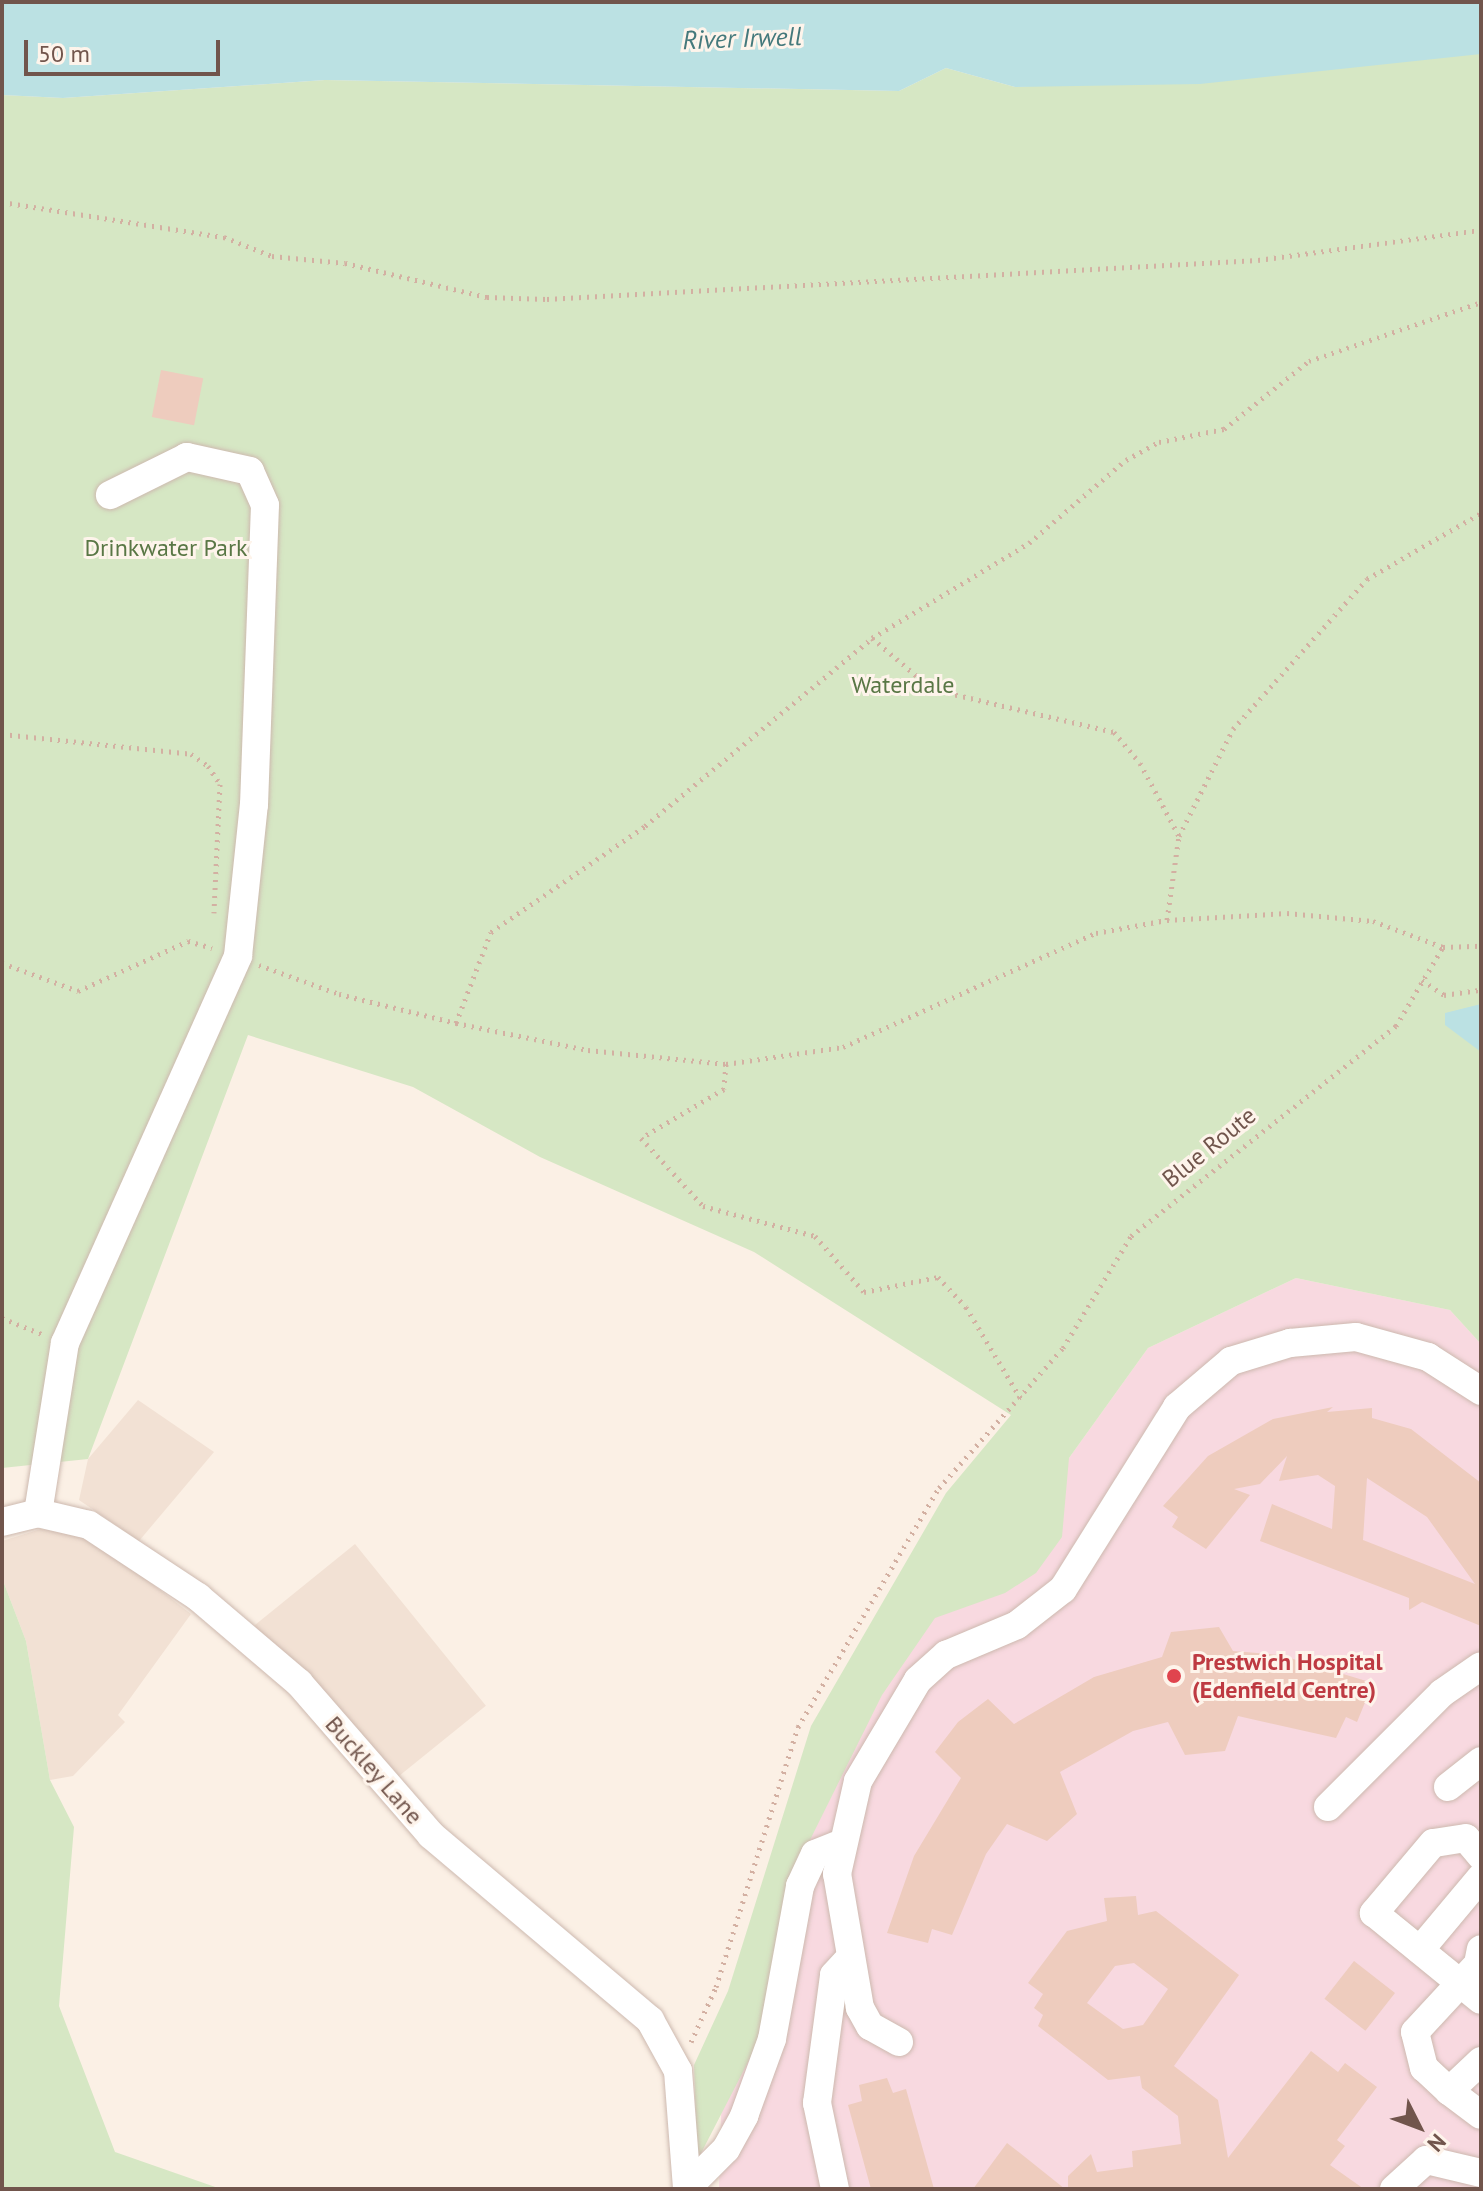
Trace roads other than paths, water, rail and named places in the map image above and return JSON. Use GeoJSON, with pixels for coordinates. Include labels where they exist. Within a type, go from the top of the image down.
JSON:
{"type":"FeatureCollection","features":[{"type":"Feature","properties":{"kind":"street"},"geometry":{"type":"LineString","coordinates":[[2,1522],[38,1513],[65,1343],[238,956],[254,805],[265,505],[250,471],[187,457],[110,495]]}},
{"type":"Feature","properties":{"kind":"street"},"geometry":{"type":"LineString","coordinates":[[899,2042],[864,2018],[847,1961],[840,1844],[873,1750],[918,1680],[946,1655],[1017,1625],[1063,1589],[1161,1429],[1215,1371],[1290,1343],[1356,1337],[1428,1357],[1481,1391]]}},
{"type":"Feature","properties":{"kind":"street","name":"Buckley Lane"},"geometry":{"type":"LineString","coordinates":[[38,1513],[89,1525],[121,1542],[249,1637],[299,1683],[431,1835],[650,2020],[678,2071],[687,2188]]}},
{"type":"Feature","properties":{"kind":"street"},"geometry":{"type":"LineString","coordinates":[[1328,1807],[1442,1693],[1481,1666]]}},
{"type":"Feature","properties":{"kind":"street"},"geometry":{"type":"LineString","coordinates":[[1448,1787],[1481,1761]]}},
{"type":"Feature","properties":{"kind":"street"},"geometry":{"type":"LineString","coordinates":[[1471,1992],[1374,1913],[1433,1843],[1466,1838],[1481,1856]]}},
{"type":"Feature","properties":{"kind":"street"},"geometry":{"type":"LineString","coordinates":[[687,2188],[726,2149],[744,2116],[772,2039],[800,1886],[815,1854],[840,1844]]}},
{"type":"Feature","properties":{"kind":"street"},"geometry":{"type":"LineString","coordinates":[[1420,1950],[1481,1877]]}},
{"type":"Feature","properties":{"kind":"street"},"geometry":{"type":"LineString","coordinates":[[1481,1949],[1471,1992],[1415,2032],[1424,2068],[1481,2115]]}},
{"type":"Feature","properties":{"kind":"street"},"geometry":{"type":"LineString","coordinates":[[835,2189],[817,2103],[834,1975],[847,1961]]}},
{"type":"Feature","properties":{"kind":"street"},"geometry":{"type":"LineString","coordinates":[[1449,2091],[1481,2061]]}},
{"type":"Feature","properties":{"kind":"street"},"geometry":{"type":"LineString","coordinates":[[1394,2189],[1426,2160],[1481,2173]]}},
{"type":"Feature","properties":{"kind":"water","name":"River Irwell"},"geometry":{"type":"Polygon","coordinates":[[[2,2],[1481,2],[1481,54],[1200,84],[1015,87],[946,68],[899,91],[325,80],[63,98],[2,95],[2,2]]]}},
{"type":"Feature","properties":{"kind":"water"},"geometry":{"type":"Polygon","coordinates":[[[1481,1004],[1481,1052],[1445,1025],[1445,1013],[1481,1004]]]}},
{"type":"Feature","properties":{"kind":"place","name":"Prestwich Hospital (Edenfield Centre)"},"geometry":{"type":"Point","coordinates":[1174,1676]}},
{"type":"Feature","properties":{"kind":"park label","name":"Drinkwater Park"},"geometry":{"type":"Point","coordinates":[166,548]}},
{"type":"Feature","properties":{"kind":"park label","name":"Waterdale"},"geometry":{"type":"Point","coordinates":[903,685]}}]}
